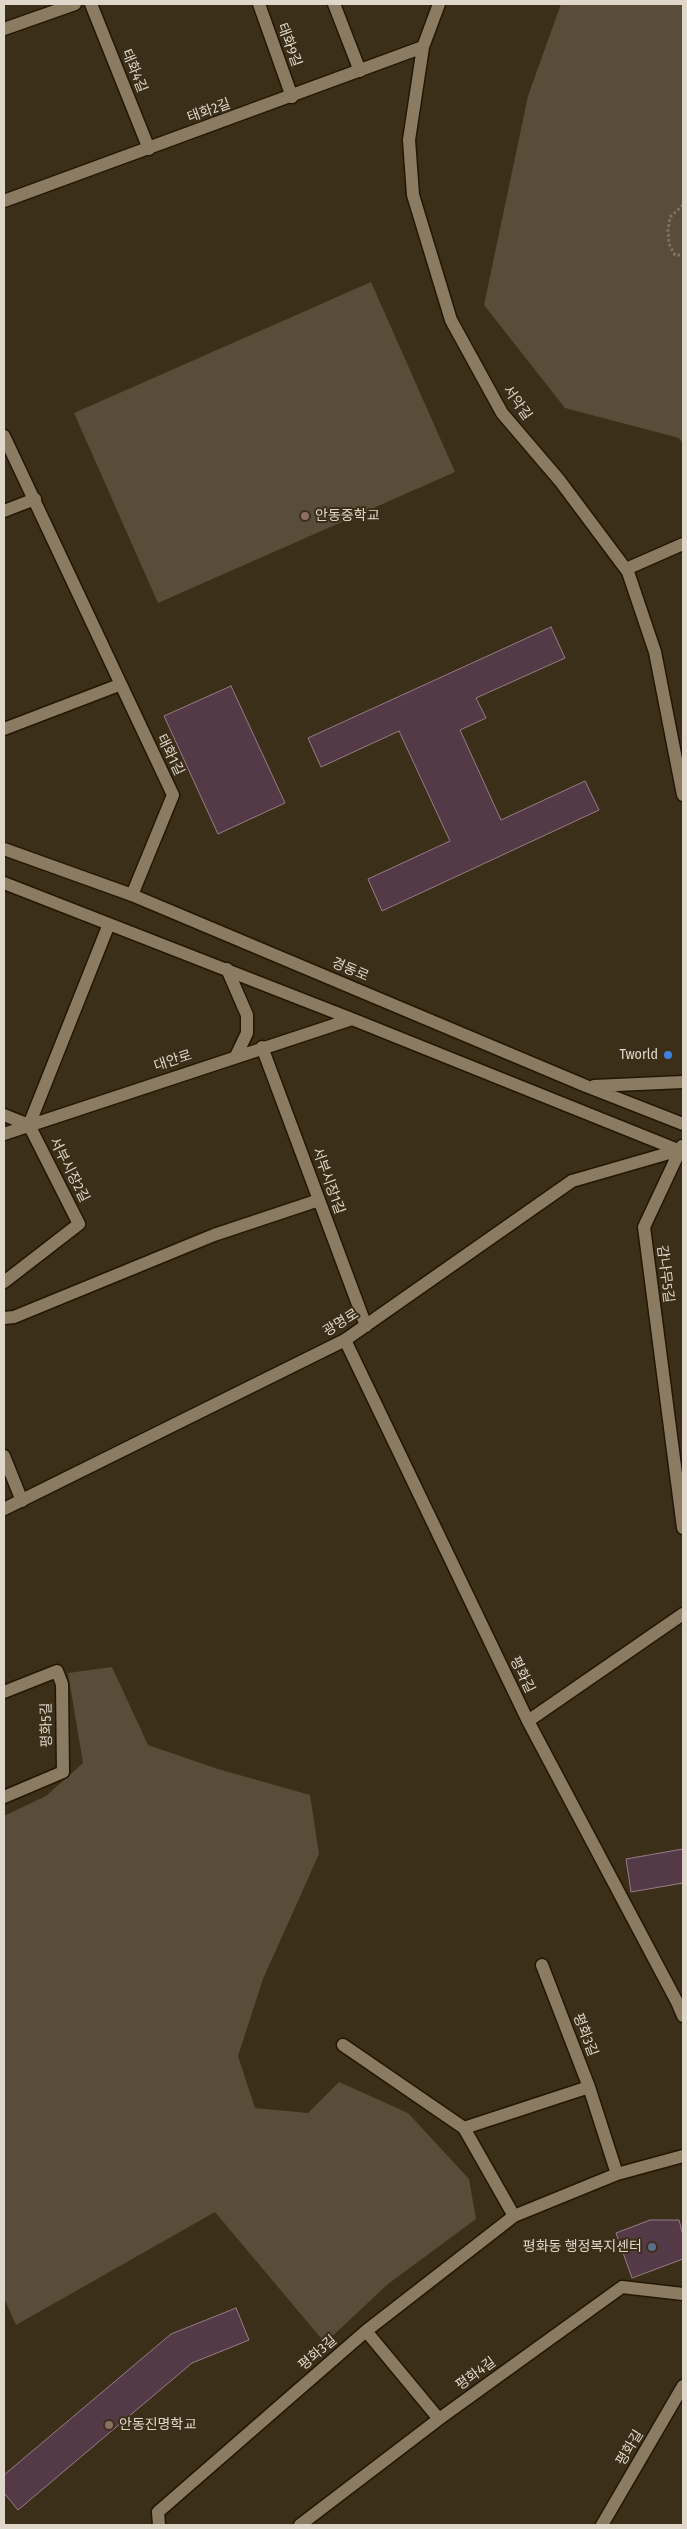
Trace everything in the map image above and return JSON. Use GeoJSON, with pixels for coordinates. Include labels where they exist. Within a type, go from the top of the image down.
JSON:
{"type":"FeatureCollection","features":[{"type":"Feature","properties":{"kind":"street"},"geometry":{"type":"LineString","coordinates":[[4,29],[75,4]]}},
{"type":"Feature","properties":{"kind":"street","name":"태화4길"},"geometry":{"type":"LineString","coordinates":[[91,4],[149,149]]}},
{"type":"Feature","properties":{"kind":"street","name":"태화9길"},"geometry":{"type":"LineString","coordinates":[[258,4],[292,97]]}},
{"type":"Feature","properties":{"kind":"street"},"geometry":{"type":"LineString","coordinates":[[334,4],[360,71]]}},
{"type":"Feature","properties":{"kind":"street","name":"서악길"},"geometry":{"type":"LineString","coordinates":[[439,4],[423,47],[409,140],[413,196],[451,320],[502,413],[560,481],[626,569],[655,652],[683,795]]}},
{"type":"Feature","properties":{"kind":"street","name":"태화2길"},"geometry":{"type":"LineString","coordinates":[[4,201],[292,97],[423,47]]}},
{"type":"Feature","properties":{"kind":"street","name":"태화1길"},"geometry":{"type":"LineString","coordinates":[[4,436],[35,499],[119,685],[173,795],[132,895]]}},
{"type":"Feature","properties":{"kind":"street"},"geometry":{"type":"LineString","coordinates":[[4,511],[35,499]]}},
{"type":"Feature","properties":{"kind":"street"},"geometry":{"type":"LineString","coordinates":[[626,569],[683,544]]}},
{"type":"Feature","properties":{"kind":"street"},"geometry":{"type":"LineString","coordinates":[[4,729],[119,685]]}},
{"type":"Feature","properties":{"kind":"street","name":"경동로"},"geometry":{"type":"LineString","coordinates":[[4,849],[132,895],[586,1086],[683,1124]]}},
{"type":"Feature","properties":{"kind":"street"},"geometry":{"type":"LineString","coordinates":[[4,883],[682,1148]]}},
{"type":"Feature","properties":{"kind":"street"},"geometry":{"type":"LineString","coordinates":[[4,1116],[29,1125],[109,924]]}},
{"type":"Feature","properties":{"kind":"street"},"geometry":{"type":"LineString","coordinates":[[227,969],[246,1015],[247,1033],[236,1056]]}},
{"type":"Feature","properties":{"kind":"street","name":"대안로"},"geometry":{"type":"LineString","coordinates":[[4,1134],[262,1047],[352,1019]]}},
{"type":"Feature","properties":{"kind":"street","name":"서부시장1길"},"geometry":{"type":"LineString","coordinates":[[262,1047],[366,1326]]}},
{"type":"Feature","properties":{"kind":"street"},"geometry":{"type":"LineString","coordinates":[[586,1086],[683,1082]]}},
{"type":"Feature","properties":{"kind":"street","name":"서부시장2길"},"geometry":{"type":"LineString","coordinates":[[4,1282],[79,1224],[29,1125]]}},
{"type":"Feature","properties":{"kind":"street","name":"광명로"},"geometry":{"type":"LineString","coordinates":[[4,1509],[345,1340],[572,1180],[682,1148]]}},
{"type":"Feature","properties":{"kind":"street","name":"감나무5길"},"geometry":{"type":"LineString","coordinates":[[682,1148],[644,1227],[683,1528]]}},
{"type":"Feature","properties":{"kind":"street"},"geometry":{"type":"LineString","coordinates":[[4,1318],[14,1317],[214,1235],[319,1200]]}},
{"type":"Feature","properties":{"kind":"street","name":"평화길"},"geometry":{"type":"LineString","coordinates":[[345,1340],[528,1721],[680,2001],[683,2016]]}},
{"type":"Feature","properties":{"kind":"street"},"geometry":{"type":"LineString","coordinates":[[4,1456],[22,1501]]}},
{"type":"Feature","properties":{"kind":"street"},"geometry":{"type":"LineString","coordinates":[[528,1721],[683,1614]]}},
{"type":"Feature","properties":{"kind":"street","name":"평화5길"},"geometry":{"type":"LineString","coordinates":[[4,1692],[57,1671],[62,1684],[63,1772],[4,1797]]}},
{"type":"Feature","properties":{"kind":"street","name":"평화3길"},"geometry":{"type":"LineString","coordinates":[[542,1965],[589,2086],[617,2174]]}},
{"type":"Feature","properties":{"kind":"street"},"geometry":{"type":"LineString","coordinates":[[343,2045],[464,2128],[514,2216]]}},
{"type":"Feature","properties":{"kind":"street"},"geometry":{"type":"LineString","coordinates":[[464,2128],[589,2086]]}},
{"type":"Feature","properties":{"kind":"street","name":"평화3길"},"geometry":{"type":"LineString","coordinates":[[159,2525],[158,2512],[366,2331],[514,2216],[617,2174],[683,2156]]}},
{"type":"Feature","properties":{"kind":"street","name":"평화4길"},"geometry":{"type":"LineString","coordinates":[[300,2525],[439,2419],[622,2287],[683,2294]]}},
{"type":"Feature","properties":{"kind":"street"},"geometry":{"type":"LineString","coordinates":[[366,2331],[439,2419]]}},
{"type":"Feature","properties":{"kind":"street","name":"평화길"},"geometry":{"type":"LineString","coordinates":[[602,2525],[683,2386]]}},
{"type":"Feature","properties":{"kind":"path"},"geometry":{"type":"LineString","coordinates":[[683,204],[670,217],[668,230],[669,244],[675,255],[683,255]]}},
{"type":"Feature","properties":{"kind":"shaded area"},"geometry":{"type":"Polygon","coordinates":[[[561,4],[683,4],[683,444],[679,438],[565,408],[484,305],[528,96],[561,4]]]}},
{"type":"Feature","properties":{"kind":"shaded area"},"geometry":{"type":"Polygon","coordinates":[[[371,282],[455,472],[158,603],[74,413],[371,282]]]}},
{"type":"Feature","properties":{"kind":"shaded area"},"geometry":{"type":"Polygon","coordinates":[[[112,1667],[148,1745],[218,1769],[310,1795],[319,1854],[263,1979],[238,2056],[255,2108],[308,2113],[339,2082],[408,2113],[469,2179],[476,2219],[388,2284],[325,2343],[215,2212],[16,2325],[4,2298],[4,1816],[46,1796],[83,1763],[68,1673],[112,1667]]]}},
{"type":"Feature","properties":{"kind":"building"},"geometry":{"type":"Polygon","coordinates":[[[551,627],[565,658],[476,698],[486,718],[460,730],[501,820],[585,781],[599,810],[382,911],[368,879],[450,841],[399,731],[321,767],[308,738],[551,627]]]}},
{"type":"Feature","properties":{"kind":"building"},"geometry":{"type":"Polygon","coordinates":[[[231,686],[285,803],[218,834],[164,716],[231,686]]]}},
{"type":"Feature","properties":{"kind":"building"},"geometry":{"type":"Polygon","coordinates":[[[683,1849],[683,1883],[631,1892],[626,1859],[683,1849]]]}},
{"type":"Feature","properties":{"kind":"building","name":"평화동 행정복지센터"},"geometry":{"type":"Polygon","coordinates":[[[650,2220],[679,2220],[683,2235],[683,2259],[632,2278],[616,2233],[650,2220]]]}},
{"type":"Feature","properties":{"kind":"building"},"geometry":{"type":"Polygon","coordinates":[[[236,2308],[249,2340],[192,2363],[18,2510],[4,2493],[4,2475],[171,2334],[236,2308]]]}},
{"type":"Feature","properties":{"kind":"place","name":"안동중학교"},"geometry":{"type":"Point","coordinates":[305,516]}},
{"type":"Feature","properties":{"kind":"place","name":"Tworld"},"geometry":{"type":"Point","coordinates":[668,1055]}},
{"type":"Feature","properties":{"kind":"place","name":"평화동 행정복지센터"},"geometry":{"type":"Point","coordinates":[652,2247]}},
{"type":"Feature","properties":{"kind":"place","name":"안동진명학교"},"geometry":{"type":"Point","coordinates":[109,2425]}}]}
